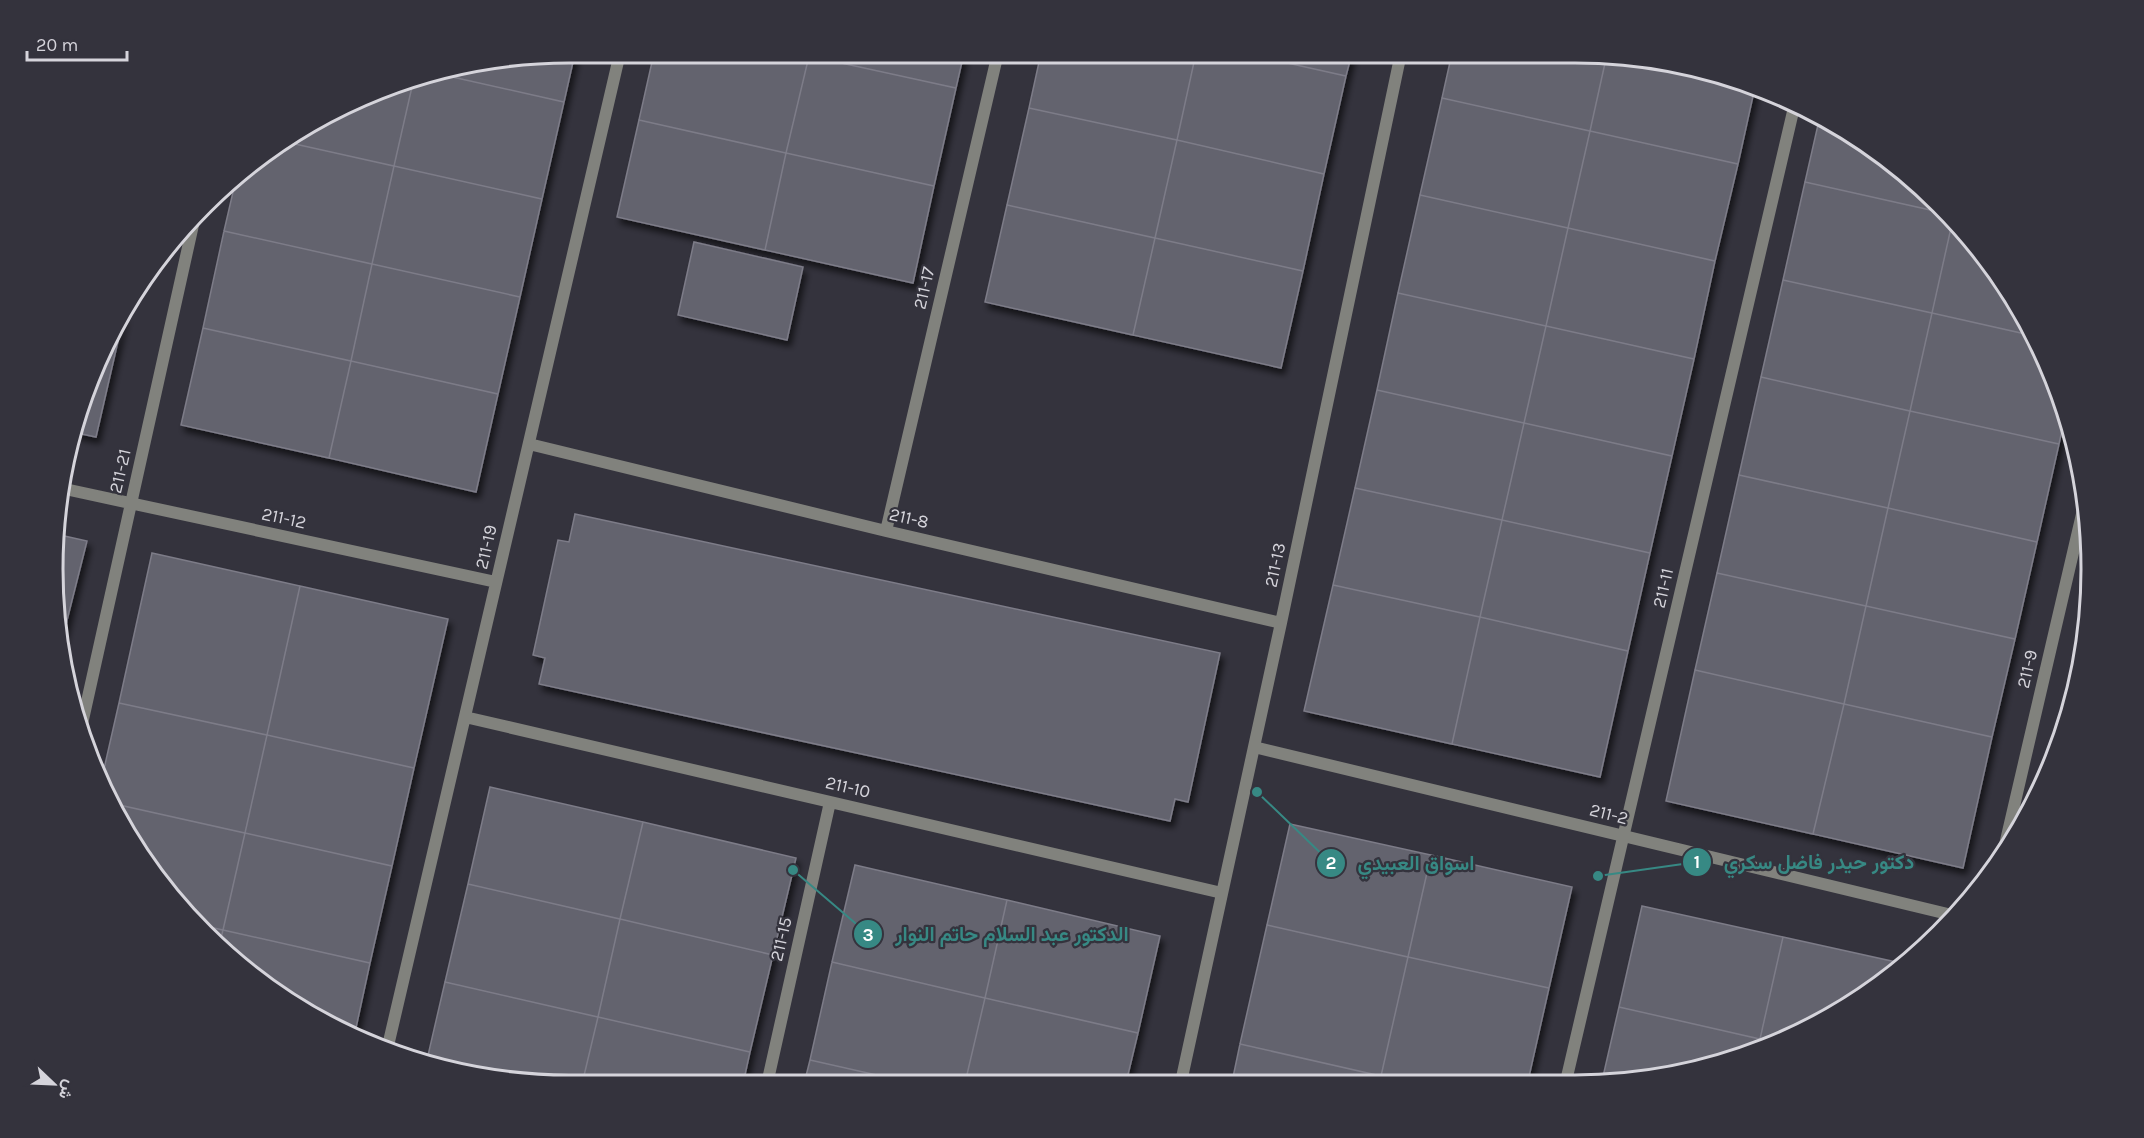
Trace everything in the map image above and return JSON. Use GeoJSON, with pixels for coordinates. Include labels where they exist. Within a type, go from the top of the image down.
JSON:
{"type":"FeatureCollection","features":[{"type":"Feature","properties":{"kind":"street","name":"211-19"},"geometry":{"type":"LineString","coordinates":[[389,1041],[618,63]]}},
{"type":"Feature","properties":{"kind":"street","name":"211-17"},"geometry":{"type":"LineString","coordinates":[[886,531],[996,63]]}},
{"type":"Feature","properties":{"kind":"street","name":"211-13"},"geometry":{"type":"LineString","coordinates":[[1183,1075],[1399,63]]}},
{"type":"Feature","properties":{"kind":"street","name":"211-11"},"geometry":{"type":"LineString","coordinates":[[1567,1075],[1793,112]]}},
{"type":"Feature","properties":{"kind":"street","name":"211-21"},"geometry":{"type":"LineString","coordinates":[[84,714],[191,232]]}},
{"type":"Feature","properties":{"kind":"street","name":"211-8"},"geometry":{"type":"LineString","coordinates":[[529,444],[886,531],[1281,623]]}},
{"type":"Feature","properties":{"kind":"street","name":"211-12"},"geometry":{"type":"LineString","coordinates":[[69,490],[496,582]]}},
{"type":"Feature","properties":{"kind":"street","name":"211-9"},"geometry":{"type":"LineString","coordinates":[[2009,829],[2079,526]]}},
{"type":"Feature","properties":{"kind":"street","name":"211-10"},"geometry":{"type":"LineString","coordinates":[[465,717],[1222,893]]}},
{"type":"Feature","properties":{"kind":"street","name":"211-2"},"geometry":{"type":"LineString","coordinates":[[1254,747],[1945,913]]}},
{"type":"Feature","properties":{"kind":"street","name":"211-15"},"geometry":{"type":"LineString","coordinates":[[769,1075],[830,802]]}},
{"type":"Feature","properties":{"kind":"building"},"geometry":{"type":"Polygon","coordinates":[[[573,63],[564,102],[452,77],[503,67],[573,63]]]}},
{"type":"Feature","properties":{"kind":"building"},"geometry":{"type":"Polygon","coordinates":[[[652,63],[807,63],[786,153],[639,120],[652,63]]]}},
{"type":"Feature","properties":{"kind":"building"},"geometry":{"type":"Polygon","coordinates":[[[807,63],[841,63],[956,88],[934,186],[786,153],[807,63]]]}},
{"type":"Feature","properties":{"kind":"building"},"geometry":{"type":"Polygon","coordinates":[[[841,63],[962,63],[956,88],[841,63]]]}},
{"type":"Feature","properties":{"kind":"building"},"geometry":{"type":"Polygon","coordinates":[[[1039,63],[1194,63],[1177,140],[1029,108],[1039,63]]]}},
{"type":"Feature","properties":{"kind":"building"},"geometry":{"type":"Polygon","coordinates":[[[1194,63],[1288,63],[1346,76],[1324,174],[1177,140],[1194,63]]]}},
{"type":"Feature","properties":{"kind":"building"},"geometry":{"type":"Polygon","coordinates":[[[1288,63],[1349,63],[1346,76],[1288,63]]]}},
{"type":"Feature","properties":{"kind":"building"},"geometry":{"type":"Polygon","coordinates":[[[1450,63],[1605,64],[1590,131],[1442,98],[1450,63]]]}},
{"type":"Feature","properties":{"kind":"building"},"geometry":{"type":"Polygon","coordinates":[[[1605,64],[1674,73],[1706,80],[1753,96],[1738,164],[1590,131],[1605,64]]]}},
{"type":"Feature","properties":{"kind":"building"},"geometry":{"type":"Polygon","coordinates":[[[452,77],[564,102],[542,199],[394,166],[412,88],[452,77]]]}},
{"type":"Feature","properties":{"kind":"building"},"geometry":{"type":"Polygon","coordinates":[[[412,88],[394,166],[295,144],[345,115],[412,88]]]}},
{"type":"Feature","properties":{"kind":"building"},"geometry":{"type":"Polygon","coordinates":[[[1442,98],[1590,131],[1568,228],[1420,195],[1442,98]]]}},
{"type":"Feature","properties":{"kind":"building"},"geometry":{"type":"Polygon","coordinates":[[[1029,108],[1177,140],[1155,238],[1007,205],[1029,108]]]}},
{"type":"Feature","properties":{"kind":"building"},"geometry":{"type":"Polygon","coordinates":[[[639,120],[786,153],[765,250],[617,217],[639,120]]]}},
{"type":"Feature","properties":{"kind":"building"},"geometry":{"type":"Polygon","coordinates":[[[1818,125],[1856,148],[1883,168],[1932,211],[1805,182],[1818,125]]]}},
{"type":"Feature","properties":{"kind":"building"},"geometry":{"type":"Polygon","coordinates":[[[1590,131],[1738,164],[1715,261],[1568,228],[1590,131]]]}},
{"type":"Feature","properties":{"kind":"building"},"geometry":{"type":"Polygon","coordinates":[[[1177,140],[1324,174],[1303,271],[1155,238],[1177,140]]]}},
{"type":"Feature","properties":{"kind":"building"},"geometry":{"type":"Polygon","coordinates":[[[295,144],[394,166],[372,264],[224,231],[233,191],[295,144]]]}},
{"type":"Feature","properties":{"kind":"building"},"geometry":{"type":"Polygon","coordinates":[[[786,153],[934,186],[913,283],[765,250],[786,153]]]}},
{"type":"Feature","properties":{"kind":"building"},"geometry":{"type":"Polygon","coordinates":[[[394,166],[542,199],[520,297],[372,264],[394,166]]]}},
{"type":"Feature","properties":{"kind":"building"},"geometry":{"type":"Polygon","coordinates":[[[1805,182],[1932,211],[1951,230],[1932,313],[1783,280],[1805,182]]]}},
{"type":"Feature","properties":{"kind":"building"},"geometry":{"type":"Polygon","coordinates":[[[1420,195],[1568,228],[1546,326],[1398,293],[1420,195]]]}},
{"type":"Feature","properties":{"kind":"building"},"geometry":{"type":"Polygon","coordinates":[[[1007,205],[1155,238],[1133,335],[985,302],[1007,205]]]}},
{"type":"Feature","properties":{"kind":"building"},"geometry":{"type":"Polygon","coordinates":[[[1568,228],[1715,261],[1694,359],[1546,326],[1568,228]]]}},
{"type":"Feature","properties":{"kind":"building"},"geometry":{"type":"Polygon","coordinates":[[[1951,230],[1996,288],[2023,333],[1932,313],[1951,230]]]}},
{"type":"Feature","properties":{"kind":"building"},"geometry":{"type":"Polygon","coordinates":[[[224,231],[372,264],[351,361],[203,328],[224,231]]]}},
{"type":"Feature","properties":{"kind":"building"},"geometry":{"type":"Polygon","coordinates":[[[1155,238],[1303,271],[1281,368],[1133,335],[1155,238]]]}},
{"type":"Feature","properties":{"kind":"building"},"geometry":{"type":"Polygon","coordinates":[[[694,242],[803,267],[787,340],[678,315],[694,242]]]}},
{"type":"Feature","properties":{"kind":"building"},"geometry":{"type":"Polygon","coordinates":[[[372,264],[520,297],[498,394],[351,361],[372,264]]]}},
{"type":"Feature","properties":{"kind":"building"},"geometry":{"type":"Polygon","coordinates":[[[1783,280],[1932,313],[1910,411],[1761,377],[1783,280]]]}},
{"type":"Feature","properties":{"kind":"building"},"geometry":{"type":"Polygon","coordinates":[[[1398,293],[1546,326],[1524,423],[1377,390],[1398,293]]]}},
{"type":"Feature","properties":{"kind":"building"},"geometry":{"type":"Polygon","coordinates":[[[1932,313],[2023,333],[2042,375],[2062,431],[2059,444],[1910,411],[1932,313]]]}},
{"type":"Feature","properties":{"kind":"building"},"geometry":{"type":"Polygon","coordinates":[[[1546,326],[1694,359],[1672,456],[1524,423],[1546,326]]]}},
{"type":"Feature","properties":{"kind":"building"},"geometry":{"type":"Polygon","coordinates":[[[203,328],[351,361],[329,458],[181,425],[203,328]]]}},
{"type":"Feature","properties":{"kind":"building"},"geometry":{"type":"Polygon","coordinates":[[[119,338],[96,437],[81,434],[102,375],[119,338]]]}},
{"type":"Feature","properties":{"kind":"building"},"geometry":{"type":"Polygon","coordinates":[[[351,361],[498,394],[476,492],[329,458],[351,361]]]}},
{"type":"Feature","properties":{"kind":"building"},"geometry":{"type":"Polygon","coordinates":[[[1761,377],[1910,411],[1888,508],[1739,475],[1761,377]]]}},
{"type":"Feature","properties":{"kind":"building"},"geometry":{"type":"Polygon","coordinates":[[[1377,390],[1524,423],[1502,520],[1355,488],[1377,390]]]}},
{"type":"Feature","properties":{"kind":"building"},"geometry":{"type":"Polygon","coordinates":[[[1910,411],[2059,444],[2037,542],[1888,508],[1910,411]]]}},
{"type":"Feature","properties":{"kind":"building"},"geometry":{"type":"Polygon","coordinates":[[[1524,423],[1672,456],[1650,553],[1502,520],[1524,423]]]}},
{"type":"Feature","properties":{"kind":"building"},"geometry":{"type":"Polygon","coordinates":[[[1739,475],[1888,508],[1866,606],[1717,573],[1739,475]]]}},
{"type":"Feature","properties":{"kind":"building"},"geometry":{"type":"Polygon","coordinates":[[[1355,488],[1502,520],[1480,617],[1333,585],[1355,488]]]}},
{"type":"Feature","properties":{"kind":"building"},"geometry":{"type":"Polygon","coordinates":[[[1888,508],[2037,542],[2015,639],[1866,606],[1888,508]]]}},
{"type":"Feature","properties":{"kind":"building"},"geometry":{"type":"Polygon","coordinates":[[[575,514],[1220,653],[1188,802],[1175,799],[1170,821],[539,684],[545,658],[533,655],[558,540],[569,542],[575,514]]]}},
{"type":"Feature","properties":{"kind":"building"},"geometry":{"type":"Polygon","coordinates":[[[1502,520],[1650,553],[1628,651],[1480,617],[1502,520]]]}},
{"type":"Feature","properties":{"kind":"building"},"geometry":{"type":"Polygon","coordinates":[[[64,536],[87,541],[66,624],[64,536]]]}},
{"type":"Feature","properties":{"kind":"building"},"geometry":{"type":"Polygon","coordinates":[[[152,553],[300,586],[267,735],[119,703],[152,553]]]}},
{"type":"Feature","properties":{"kind":"building"},"geometry":{"type":"Polygon","coordinates":[[[1717,573],[1866,606],[1844,704],[1695,670],[1717,573]]]}},
{"type":"Feature","properties":{"kind":"building"},"geometry":{"type":"Polygon","coordinates":[[[1333,585],[1480,617],[1452,744],[1304,711],[1333,585]]]}},
{"type":"Feature","properties":{"kind":"building"},"geometry":{"type":"Polygon","coordinates":[[[300,586],[448,619],[414,768],[267,735],[300,586]]]}},
{"type":"Feature","properties":{"kind":"building"},"geometry":{"type":"Polygon","coordinates":[[[1866,606],[2015,639],[1992,737],[1844,704],[1866,606]]]}},
{"type":"Feature","properties":{"kind":"building"},"geometry":{"type":"Polygon","coordinates":[[[1480,617],[1628,651],[1600,777],[1452,744],[1480,617]]]}},
{"type":"Feature","properties":{"kind":"building"},"geometry":{"type":"Polygon","coordinates":[[[1695,670],[1844,704],[1813,834],[1666,801],[1695,670]]]}},
{"type":"Feature","properties":{"kind":"building"},"geometry":{"type":"Polygon","coordinates":[[[119,703],[267,735],[245,833],[122,806],[104,768],[119,703]]]}},
{"type":"Feature","properties":{"kind":"building"},"geometry":{"type":"Polygon","coordinates":[[[1844,704],[1992,737],[1963,868],[1813,834],[1844,704]]]}},
{"type":"Feature","properties":{"kind":"building"},"geometry":{"type":"Polygon","coordinates":[[[267,735],[414,768],[392,866],[245,833],[267,735]]]}},
{"type":"Feature","properties":{"kind":"building"},"geometry":{"type":"Polygon","coordinates":[[[490,787],[643,822],[620,919],[468,884],[490,787]]]}},
{"type":"Feature","properties":{"kind":"building"},"geometry":{"type":"Polygon","coordinates":[[[122,806],[245,833],[223,930],[211,927],[189,903],[148,850],[122,806]]]}},
{"type":"Feature","properties":{"kind":"building"},"geometry":{"type":"Polygon","coordinates":[[[643,822],[796,858],[773,955],[620,919],[643,822]]]}},
{"type":"Feature","properties":{"kind":"building"},"geometry":{"type":"Polygon","coordinates":[[[1290,824],[1431,855],[1408,957],[1267,925],[1290,824]]]}},
{"type":"Feature","properties":{"kind":"building"},"geometry":{"type":"Polygon","coordinates":[[[245,833],[392,866],[370,963],[223,930],[245,833]]]}},
{"type":"Feature","properties":{"kind":"building"},"geometry":{"type":"Polygon","coordinates":[[[1431,855],[1572,887],[1549,988],[1408,957],[1431,855]]]}},
{"type":"Feature","properties":{"kind":"building"},"geometry":{"type":"Polygon","coordinates":[[[855,865],[1007,900],[985,998],[832,962],[855,865]]]}},
{"type":"Feature","properties":{"kind":"building"},"geometry":{"type":"Polygon","coordinates":[[[468,884],[620,919],[598,1017],[445,982],[468,884]]]}},
{"type":"Feature","properties":{"kind":"building"},"geometry":{"type":"Polygon","coordinates":[[[1007,900],[1160,936],[1138,1033],[985,998],[1007,900]]]}},
{"type":"Feature","properties":{"kind":"building"},"geometry":{"type":"Polygon","coordinates":[[[1642,906],[1783,937],[1760,1039],[1619,1007],[1642,906]]]}},
{"type":"Feature","properties":{"kind":"building"},"geometry":{"type":"Polygon","coordinates":[[[620,919],[773,955],[750,1052],[598,1017],[620,919]]]}},
{"type":"Feature","properties":{"kind":"building"},"geometry":{"type":"Polygon","coordinates":[[[1267,925],[1408,957],[1381,1075],[1240,1044],[1267,925]]]}},
{"type":"Feature","properties":{"kind":"building"},"geometry":{"type":"Polygon","coordinates":[[[211,927],[223,930],[221,937],[211,927]]]}},
{"type":"Feature","properties":{"kind":"building"},"geometry":{"type":"Polygon","coordinates":[[[223,930],[370,963],[356,1028],[288,990],[221,937],[223,930]]]}},
{"type":"Feature","properties":{"kind":"building"},"geometry":{"type":"Polygon","coordinates":[[[1783,937],[1894,961],[1856,990],[1828,1007],[1799,1023],[1760,1039],[1783,937]]]}},
{"type":"Feature","properties":{"kind":"building"},"geometry":{"type":"Polygon","coordinates":[[[1408,957],[1549,988],[1529,1075],[1381,1075],[1408,957]]]}},
{"type":"Feature","properties":{"kind":"building"},"geometry":{"type":"Polygon","coordinates":[[[832,962],[985,998],[967,1075],[877,1075],[810,1060],[832,962]]]}},
{"type":"Feature","properties":{"kind":"building"},"geometry":{"type":"Polygon","coordinates":[[[445,982],[598,1017],[584,1075],[503,1071],[428,1055],[445,982]]]}},
{"type":"Feature","properties":{"kind":"building"},"geometry":{"type":"Polygon","coordinates":[[[985,998],[1138,1033],[1128,1075],[967,1075],[985,998]]]}},
{"type":"Feature","properties":{"kind":"building"},"geometry":{"type":"Polygon","coordinates":[[[1619,1007],[1760,1039],[1706,1058],[1641,1071],[1604,1074],[1619,1007]]]}},
{"type":"Feature","properties":{"kind":"building"},"geometry":{"type":"Polygon","coordinates":[[[598,1017],[750,1052],[745,1075],[584,1075],[598,1017]]]}},
{"type":"Feature","properties":{"kind":"building"},"geometry":{"type":"Polygon","coordinates":[[[1240,1044],[1377,1075],[1233,1075],[1240,1044]]]}},
{"type":"Feature","properties":{"kind":"building"},"geometry":{"type":"Polygon","coordinates":[[[810,1060],[877,1075],[806,1075],[810,1060]]]}},
{"type":"Feature","properties":{"kind":"place","name":"اسواق العبيدي"},"geometry":{"type":"Point","coordinates":[1257,792]}},
{"type":"Feature","properties":{"kind":"place","name":"الدكتور عبد السلام حاتم النوار"},"geometry":{"type":"Point","coordinates":[793,870]}},
{"type":"Feature","properties":{"kind":"place","name":"دكتور حيدر فاضل سكري"},"geometry":{"type":"Point","coordinates":[1598,876]}}]}
